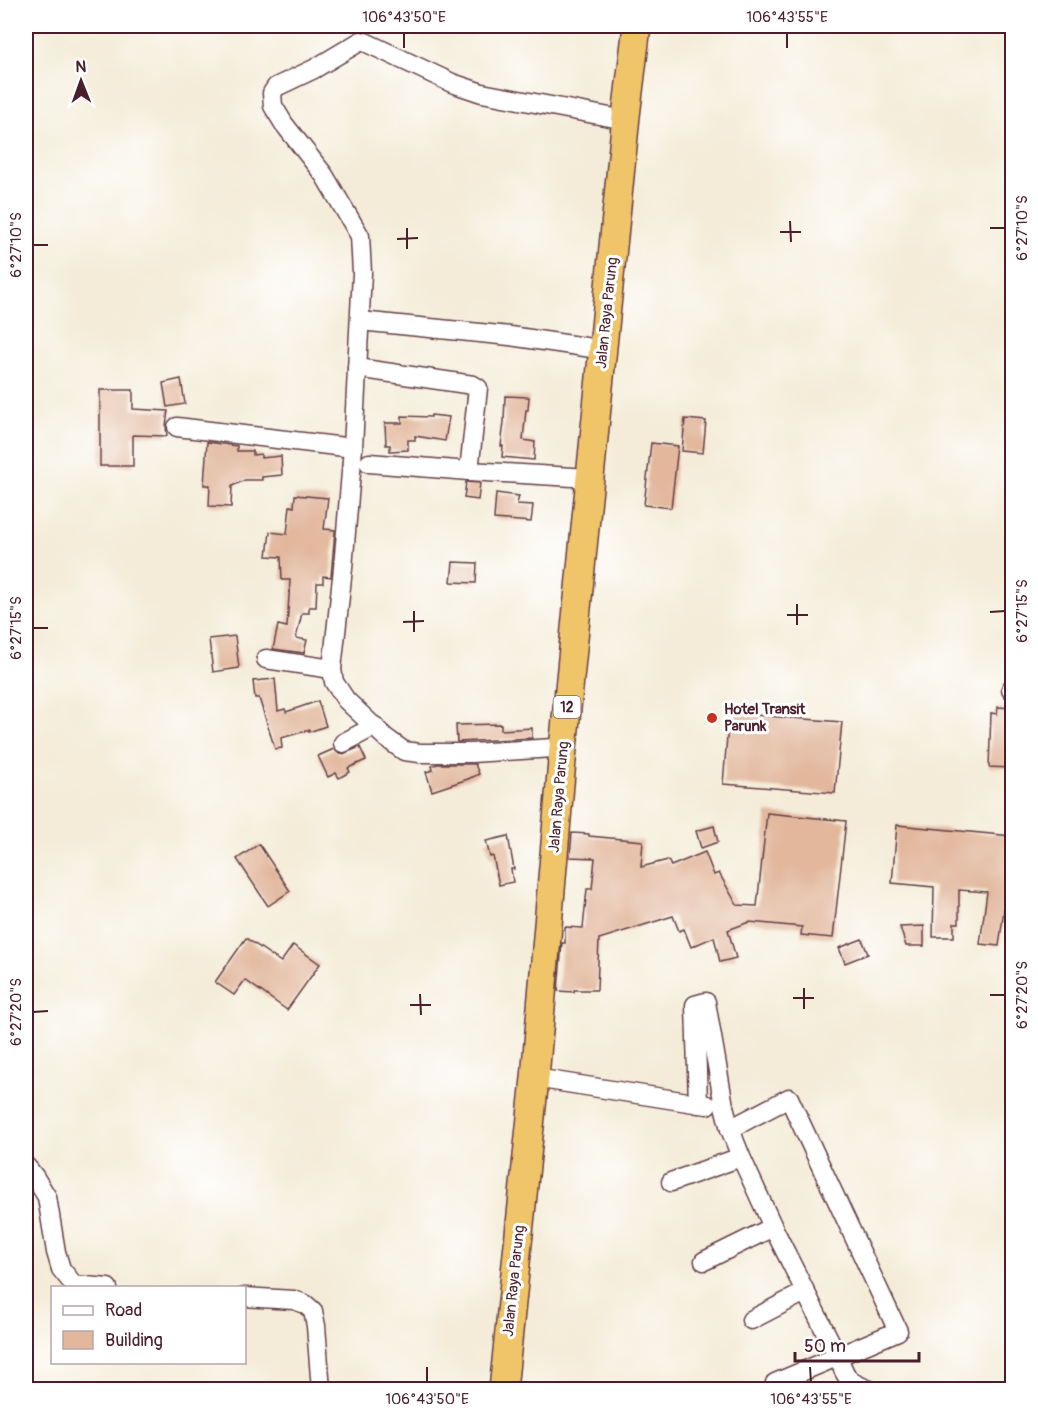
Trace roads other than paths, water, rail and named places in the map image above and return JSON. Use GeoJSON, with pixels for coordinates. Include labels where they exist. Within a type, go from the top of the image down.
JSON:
{"type":"FeatureCollection","features":[{"type":"Feature","properties":{"kind":"highway","name":"Jalan Raya Parung"},"geometry":{"type":"LineString","coordinates":[[585,477],[592,348],[624,26]]}},
{"type":"Feature","properties":{"kind":"highway","name":"Jalan Raya Parung"},"geometry":{"type":"LineString","coordinates":[[496,1389],[585,477],[637,26]]}},
{"type":"Feature","properties":{"kind":"highway","name":"Jalan Raya Parung"},"geometry":{"type":"LineString","coordinates":[[503,1389],[535,1078],[558,749]]}},
{"type":"Feature","properties":{"kind":"street"},"geometry":{"type":"LineString","coordinates":[[558,749],[471,753],[404,751],[386,738],[346,700],[334,682],[332,669],[343,568],[360,321],[362,273],[360,236],[324,175],[284,124],[273,106],[272,93],[276,87],[314,69],[361,41],[482,93],[615,118]]}},
{"type":"Feature","properties":{"kind":"street"},"geometry":{"type":"LineString","coordinates":[[360,321],[510,336],[592,348]]}},
{"type":"Feature","properties":{"kind":"street"},"geometry":{"type":"LineString","coordinates":[[357,368],[473,385],[478,388],[469,471]]}},
{"type":"Feature","properties":{"kind":"street"},"geometry":{"type":"LineString","coordinates":[[177,427],[352,448]]}},
{"type":"Feature","properties":{"kind":"street"},"geometry":{"type":"LineString","coordinates":[[369,463],[585,477]]}},
{"type":"Feature","properties":{"kind":"street"},"geometry":{"type":"LineString","coordinates":[[266,659],[332,669]]}},
{"type":"Feature","properties":{"kind":"street"},"geometry":{"type":"LineString","coordinates":[[343,743],[375,726]]}},
{"type":"Feature","properties":{"kind":"street"},"geometry":{"type":"LineString","coordinates":[[698,1104],[695,1005],[706,1002],[724,1106],[741,1157],[847,1378],[856,1385],[870,1389]]}},
{"type":"Feature","properties":{"kind":"street"},"geometry":{"type":"LineString","coordinates":[[535,1078],[698,1104],[724,1106]]}},
{"type":"Feature","properties":{"kind":"street"},"geometry":{"type":"LineString","coordinates":[[730,1129],[789,1098],[898,1331],[775,1383]]}},
{"type":"Feature","properties":{"kind":"street"},"geometry":{"type":"LineString","coordinates":[[671,1182],[741,1157]]}},
{"type":"Feature","properties":{"kind":"street"},"geometry":{"type":"LineString","coordinates":[[26,1166],[47,1197],[61,1269],[74,1285],[91,1286]]}},
{"type":"Feature","properties":{"kind":"street"},"geometry":{"type":"LineString","coordinates":[[704,1261],[773,1227]]}},
{"type":"Feature","properties":{"kind":"street"},"geometry":{"type":"LineString","coordinates":[[751,1320],[805,1292]]}},
{"type":"Feature","properties":{"kind":"street"},"geometry":{"type":"LineString","coordinates":[[246,1297],[294,1300],[305,1304],[313,1311],[321,1389]]}},
{"type":"Feature","properties":{"kind":"place","name":"Hotel Transit Parunk"},"geometry":{"type":"Point","coordinates":[712,718]}}]}
